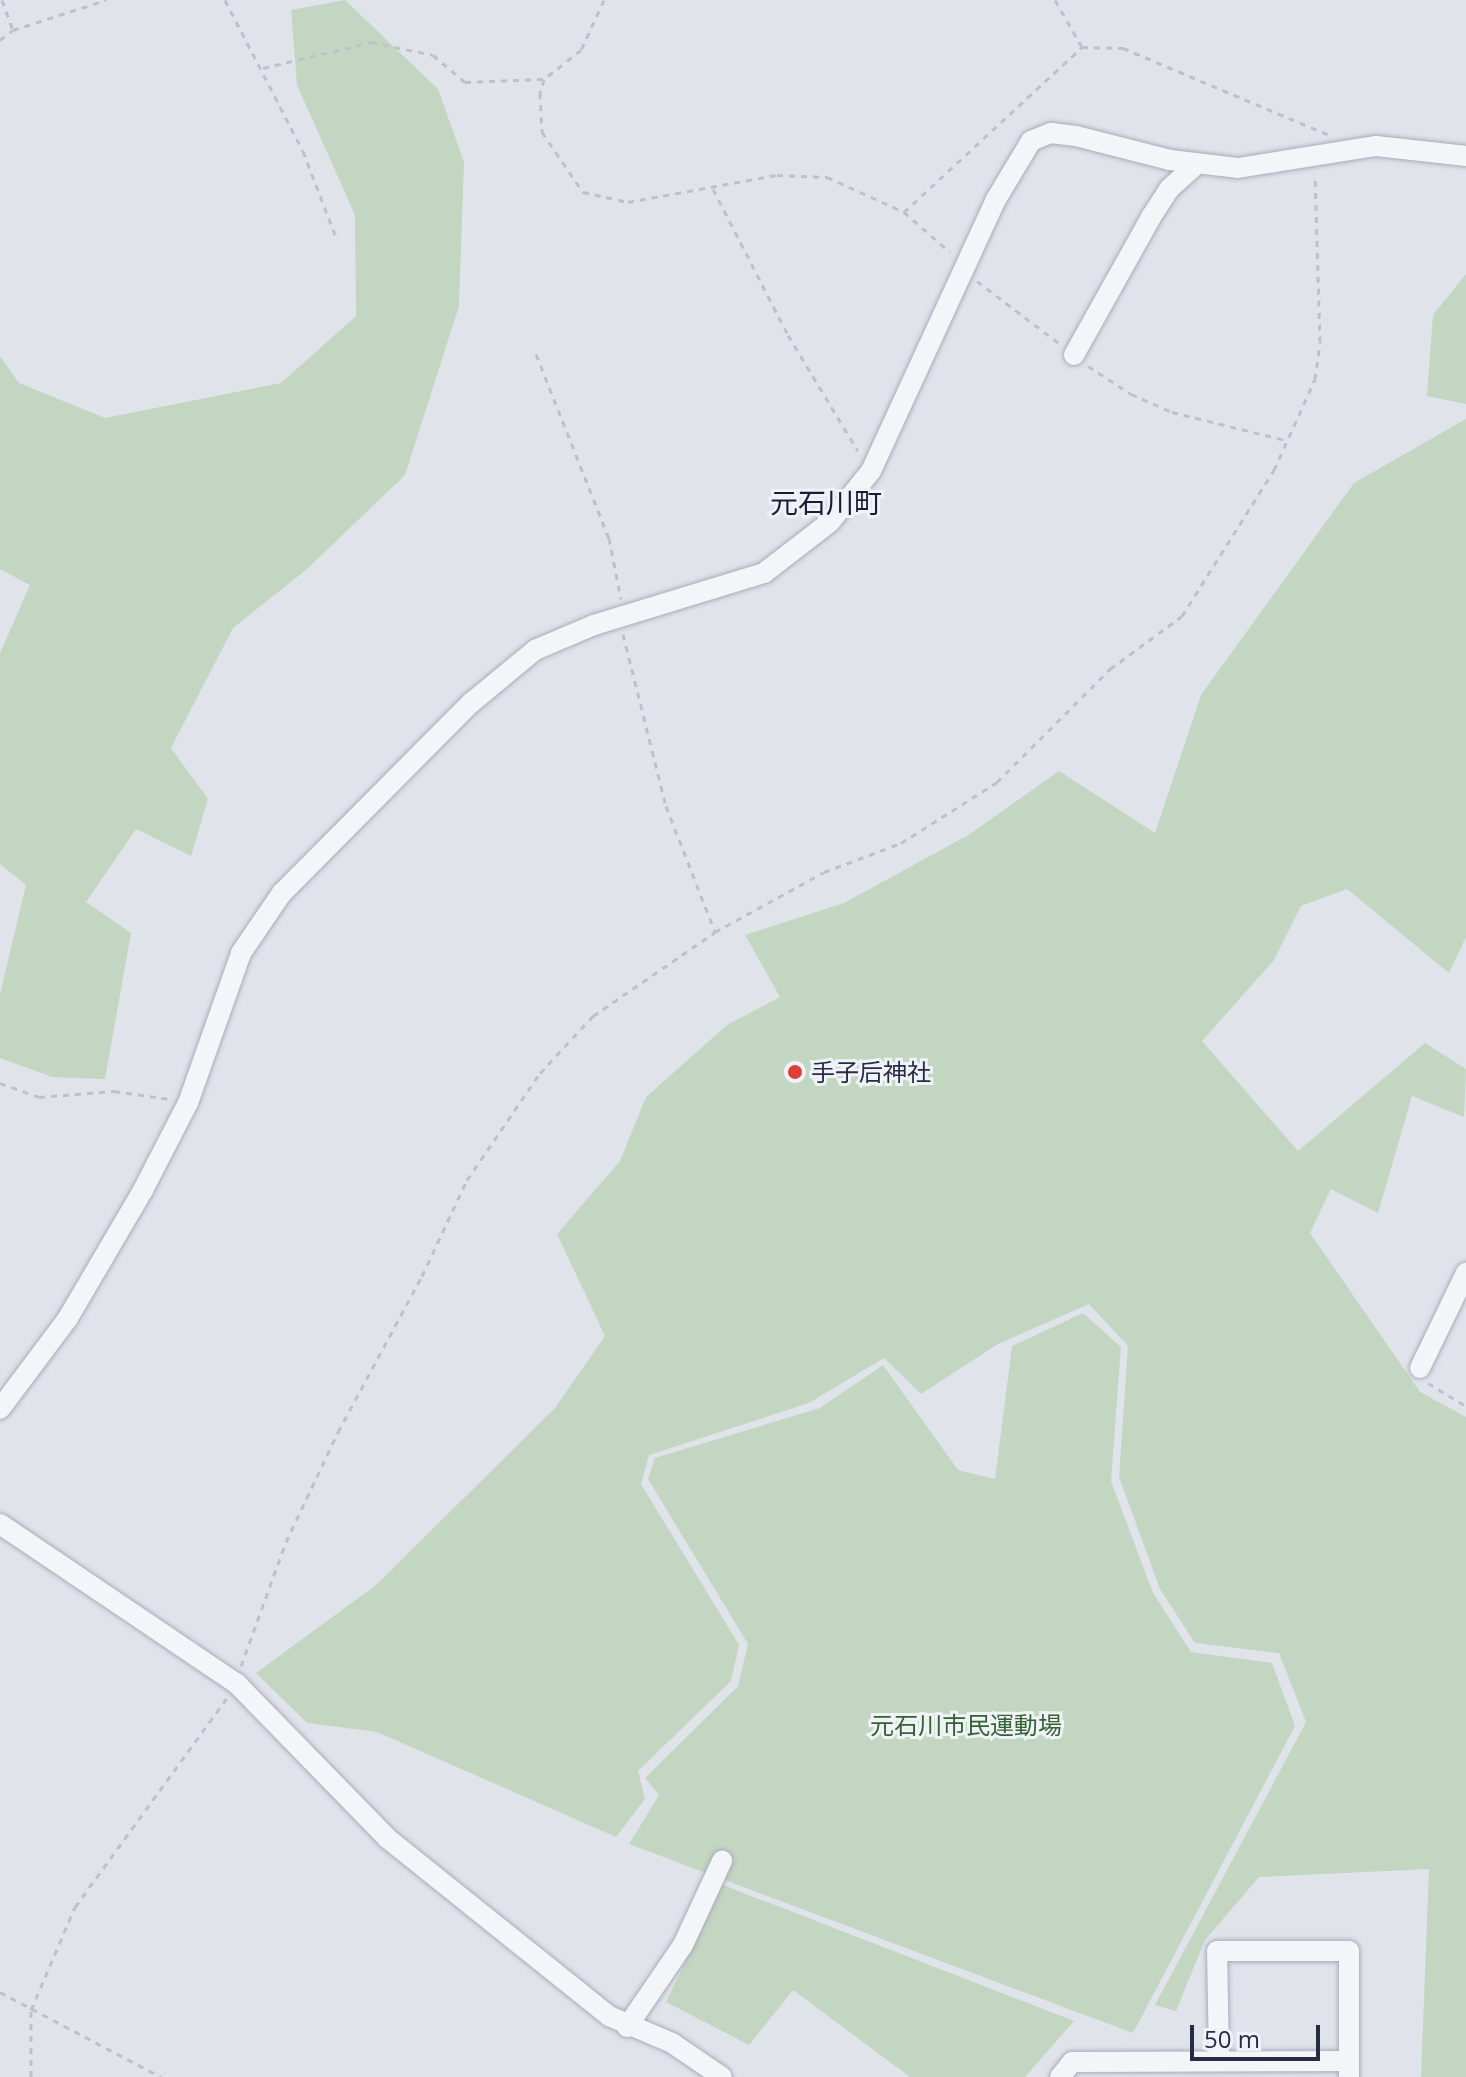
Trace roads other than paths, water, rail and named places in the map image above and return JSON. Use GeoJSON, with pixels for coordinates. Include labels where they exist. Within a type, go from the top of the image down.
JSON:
{"type":"FeatureCollection","features":[{"type":"Feature","properties":{"kind":"street"},"geometry":{"type":"LineString","coordinates":[[0,1409],[68,1318],[188,1103],[241,953],[282,893],[506,670],[567,635],[764,573],[806,545],[849,502],[871,471],[1016,158],[1031,141],[1051,133],[1076,136],[1197,164],[1238,168],[1337,152],[1414,147],[1466,156]]}},
{"type":"Feature","properties":{"kind":"street"},"geometry":{"type":"LineString","coordinates":[[1074,355],[1169,189],[1197,164]]}},
{"type":"Feature","properties":{"kind":"street"},"geometry":{"type":"LineString","coordinates":[[1420,1368],[1466,1273]]}},
{"type":"Feature","properties":{"kind":"street"},"geometry":{"type":"LineString","coordinates":[[0,1524],[236,1683],[387,1838],[627,2027],[672,2043],[722,2077]]}},
{"type":"Feature","properties":{"kind":"street"},"geometry":{"type":"LineString","coordinates":[[627,2027],[683,1945],[722,1861]]}},
{"type":"Feature","properties":{"kind":"street"},"geometry":{"type":"LineString","coordinates":[[1060,2077],[1072,2062],[1219,2061],[1349,2069],[1349,1951],[1217,1951],[1219,2061]]}},
{"type":"Feature","properties":{"kind":"place","name":"手子后神社"},"geometry":{"type":"Point","coordinates":[795,1072]}},
{"type":"Feature","properties":{"kind":"district","name":"元石川町"},"geometry":{"type":"Point","coordinates":[826,502]}},
{"type":"Feature","properties":{"kind":"park label","name":"元石川市民運動場"},"geometry":{"type":"Point","coordinates":[966,1725]}}]}
